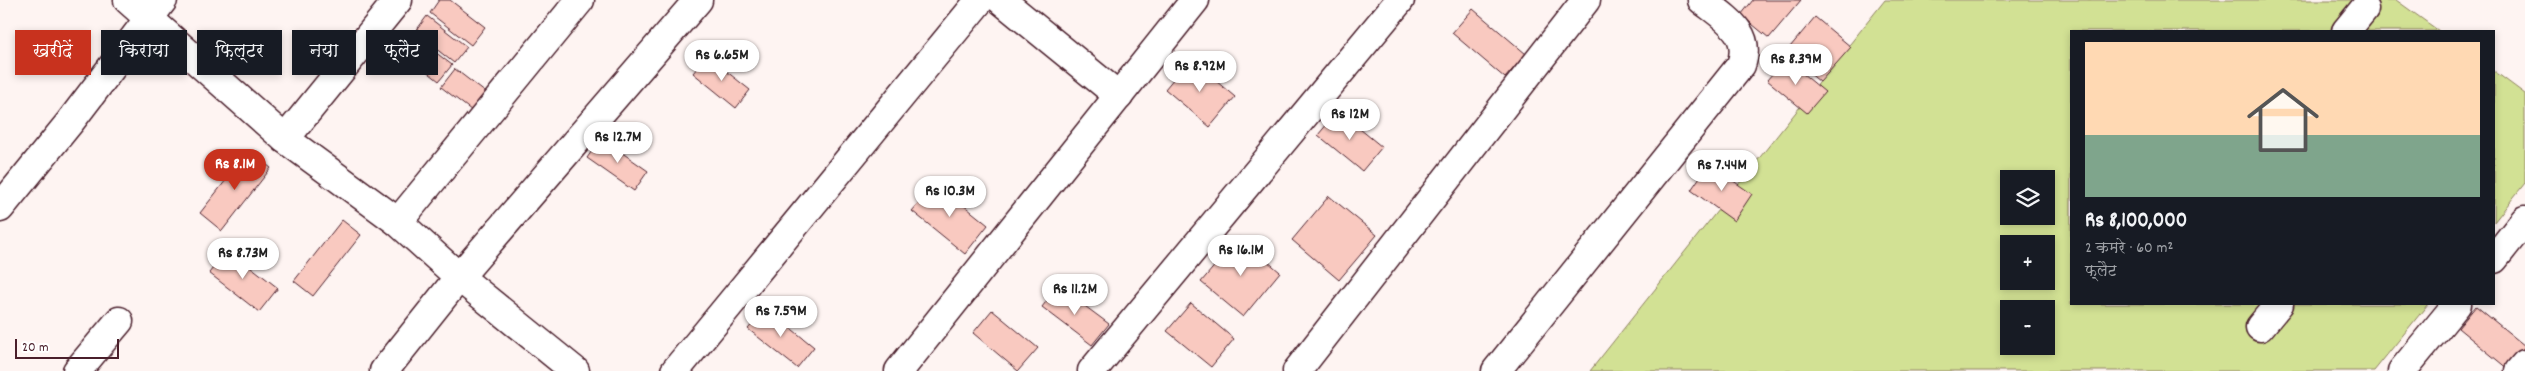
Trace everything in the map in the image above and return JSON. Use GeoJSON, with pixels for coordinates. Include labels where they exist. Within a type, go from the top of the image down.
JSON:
{"type":"FeatureCollection","features":[{"type":"Feature","properties":{"kind":"street"},"geometry":{"type":"LineString","coordinates":[[128,0],[155,9],[284,139],[398,222],[459,277],[575,371]]}},
{"type":"Feature","properties":{"kind":"street"},"geometry":{"type":"LineString","coordinates":[[284,139],[398,0]]}},
{"type":"Feature","properties":{"kind":"street"},"geometry":{"type":"LineString","coordinates":[[398,222],[580,0]]}},
{"type":"Feature","properties":{"kind":"street"},"geometry":{"type":"LineString","coordinates":[[384,371],[459,277],[698,0]]}},
{"type":"Feature","properties":{"kind":"street"},"geometry":{"type":"LineString","coordinates":[[675,371],[980,0]]}},
{"type":"Feature","properties":{"kind":"street"},"geometry":{"type":"LineString","coordinates":[[1001,0],[1119,96]]}},
{"type":"Feature","properties":{"kind":"street"},"geometry":{"type":"LineString","coordinates":[[898,371],[1195,0]]}},
{"type":"Feature","properties":{"kind":"street"},"geometry":{"type":"LineString","coordinates":[[1092,371],[1400,0]]}},
{"type":"Feature","properties":{"kind":"street"},"geometry":{"type":"LineString","coordinates":[[1297,371],[1586,0]]}},
{"type":"Feature","properties":{"kind":"street"},"geometry":{"type":"LineString","coordinates":[[1496,371],[1742,65],[1746,52],[1743,38],[1736,28],[1702,0]]}},
{"type":"Feature","properties":{"kind":"street"},"geometry":{"type":"LineString","coordinates":[[0,208],[70,122],[155,9]]}},
{"type":"Feature","properties":{"kind":"street"},"geometry":{"type":"LineString","coordinates":[[2347,30],[2364,9]]}},
{"type":"Feature","properties":{"kind":"street"},"geometry":{"type":"LineString","coordinates":[[2495,257],[2525,220]]}},
{"type":"Feature","properties":{"kind":"street"},"geometry":{"type":"LineString","coordinates":[[2260,328],[2278,305]]}},
{"type":"Feature","properties":{"kind":"street"},"geometry":{"type":"LineString","coordinates":[[2402,371],[2456,305]]}},
{"type":"Feature","properties":{"kind":"street"},"geometry":{"type":"LineString","coordinates":[[77,371],[119,321]]}},
{"type":"Feature","properties":{"kind":"street"},"geometry":{"type":"LineString","coordinates":[[2519,371],[2525,364]]}},
{"type":"Feature","properties":{"kind":"green space"},"geometry":{"type":"Polygon","coordinates":[[[1885,0],[2396,0],[2438,30],[2070,30],[2070,305],[2427,305],[2374,371],[1590,371],[1885,0]]]}},
{"type":"Feature","properties":{"kind":"green space"},"geometry":{"type":"Polygon","coordinates":[[[2495,72],[2525,94],[2525,183],[2495,221],[2495,72]]]}},
{"type":"Feature","properties":{"kind":"building"},"geometry":{"type":"Polygon","coordinates":[[[439,0],[450,0],[485,27],[471,45],[430,13],[439,0]]]}},
{"type":"Feature","properties":{"kind":"building"},"geometry":{"type":"Polygon","coordinates":[[[1753,0],[1801,0],[1769,38],[1741,15],[1753,0]]]}},
{"type":"Feature","properties":{"kind":"building"},"geometry":{"type":"Polygon","coordinates":[[[1473,9],[1526,54],[1505,78],[1452,33],[1473,9]]]}},
{"type":"Feature","properties":{"kind":"building"},"geometry":{"type":"Polygon","coordinates":[[[427,16],[467,47],[454,63],[438,50],[438,30],[416,30],[427,16]]]}},
{"type":"Feature","properties":{"kind":"building"},"geometry":{"type":"Polygon","coordinates":[[[1815,17],[1851,47],[1820,82],[1785,53],[1815,17]]]}},
{"type":"Feature","properties":{"kind":"building"},"geometry":{"type":"Polygon","coordinates":[[[438,54],[452,65],[439,81],[431,75],[438,75],[438,54]]]}},
{"type":"Feature","properties":{"kind":"building"},"geometry":{"type":"Polygon","coordinates":[[[707,56],[750,90],[736,108],[693,73],[707,56]]]}},
{"type":"Feature","properties":{"kind":"building"},"geometry":{"type":"Polygon","coordinates":[[[1190,59],[1235,97],[1210,127],[1165,89],[1190,59]]]}},
{"type":"Feature","properties":{"kind":"building"},"geometry":{"type":"Polygon","coordinates":[[[1785,59],[1825,92],[1807,113],[1767,80],[1785,59]]]}},
{"type":"Feature","properties":{"kind":"building"},"geometry":{"type":"Polygon","coordinates":[[[455,69],[490,96],[476,114],[441,87],[455,69]]]}},
{"type":"Feature","properties":{"kind":"building"},"geometry":{"type":"Polygon","coordinates":[[[1338,111],[1382,147],[1362,171],[1318,135],[1338,111]]]}},
{"type":"Feature","properties":{"kind":"building"},"geometry":{"type":"Polygon","coordinates":[[[601,138],[648,171],[634,191],[587,158],[601,138]]]}},
{"type":"Feature","properties":{"kind":"building"},"geometry":{"type":"Polygon","coordinates":[[[249,151],[271,168],[222,231],[200,213],[249,151]]]}},
{"type":"Feature","properties":{"kind":"building"},"geometry":{"type":"Polygon","coordinates":[[[1709,164],[1752,194],[1734,221],[1691,190],[1709,164]]]}},
{"type":"Feature","properties":{"kind":"building"},"geometry":{"type":"Polygon","coordinates":[[[936,183],[988,225],[965,254],[912,211],[936,183]]]}},
{"type":"Feature","properties":{"kind":"building"},"geometry":{"type":"Polygon","coordinates":[[[1329,196],[1377,235],[1339,280],[1292,240],[1329,196]]]}},
{"type":"Feature","properties":{"kind":"building"},"geometry":{"type":"Polygon","coordinates":[[[342,220],[361,235],[313,296],[294,281],[342,220]]]}},
{"type":"Feature","properties":{"kind":"building"},"geometry":{"type":"Polygon","coordinates":[[[1239,237],[1280,272],[1243,317],[1201,282],[1239,237]]]}},
{"type":"Feature","properties":{"kind":"building"},"geometry":{"type":"Polygon","coordinates":[[[228,249],[278,288],[259,312],[209,273],[228,249]]]}},
{"type":"Feature","properties":{"kind":"building"},"geometry":{"type":"Polygon","coordinates":[[[1058,286],[1109,324],[1092,345],[1042,307],[1058,286]]]}},
{"type":"Feature","properties":{"kind":"building"},"geometry":{"type":"Polygon","coordinates":[[[1191,303],[1234,339],[1211,367],[1167,331],[1191,303]]]}},
{"type":"Feature","properties":{"kind":"building"},"geometry":{"type":"Polygon","coordinates":[[[2476,306],[2525,346],[2508,369],[2458,328],[2476,306]]]}},
{"type":"Feature","properties":{"kind":"building"},"geometry":{"type":"Polygon","coordinates":[[[766,308],[814,347],[797,368],[748,329],[766,308]]]}},
{"type":"Feature","properties":{"kind":"building"},"geometry":{"type":"Polygon","coordinates":[[[992,310],[1038,348],[1018,371],[973,333],[992,310]]]}}]}
